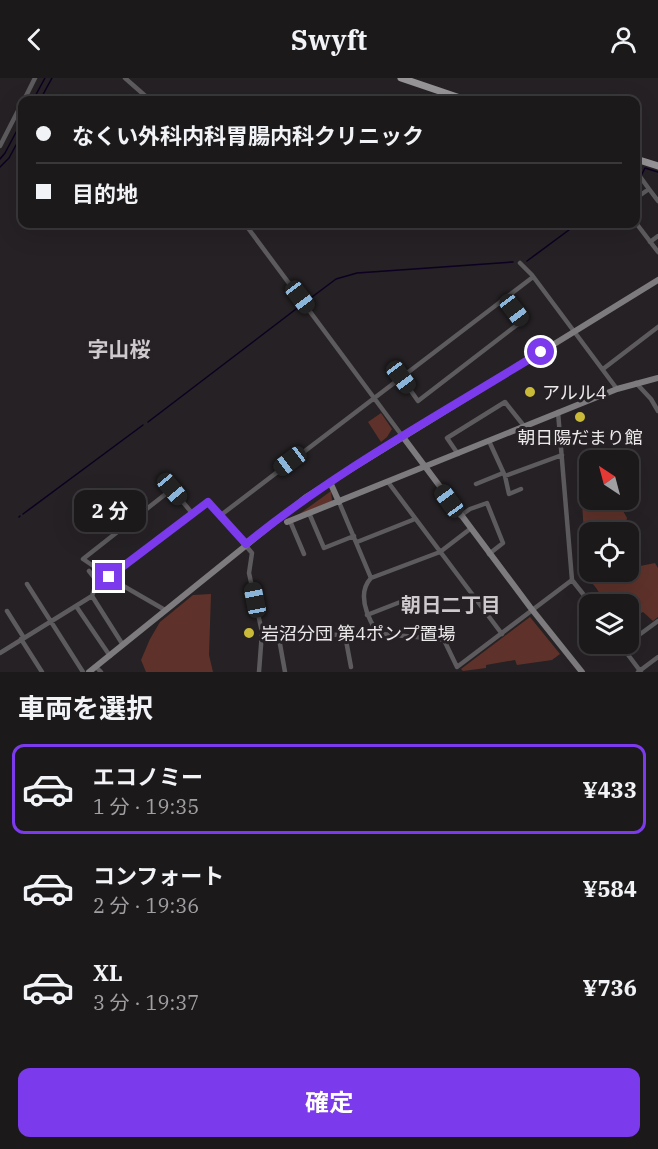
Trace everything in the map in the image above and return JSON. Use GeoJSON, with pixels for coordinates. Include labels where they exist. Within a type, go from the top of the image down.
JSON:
{"type":"FeatureCollection","features":[{"type":"Feature","properties":{"kind":"main road"},"geometry":{"type":"LineString","coordinates":[[401,78],[454,96]]}},
{"type":"Feature","properties":{"kind":"main road"},"geometry":{"type":"LineString","coordinates":[[640,160],[658,166]]}},
{"type":"Feature","properties":{"kind":"street"},"geometry":{"type":"LineString","coordinates":[[26,96],[35,78]]}},
{"type":"Feature","properties":{"kind":"street"},"geometry":{"type":"LineString","coordinates":[[124,78],[145,96]]}},
{"type":"Feature","properties":{"kind":"street"},"geometry":{"type":"LineString","coordinates":[[0,146],[18,112]]}},
{"type":"Feature","properties":{"kind":"street"},"geometry":{"type":"LineString","coordinates":[[640,176],[658,201]]}},
{"type":"Feature","properties":{"kind":"street"},"geometry":{"type":"LineString","coordinates":[[640,195],[649,189]]}},
{"type":"Feature","properties":{"kind":"street"},"geometry":{"type":"LineString","coordinates":[[248,228],[460,516],[582,672]]}},
{"type":"Feature","properties":{"kind":"street"},"geometry":{"type":"LineString","coordinates":[[640,228],[658,252]]}},
{"type":"Feature","properties":{"kind":"street"},"geometry":{"type":"LineString","coordinates":[[650,242],[658,236]]}},
{"type":"Feature","properties":{"kind":"street"},"geometry":{"type":"LineString","coordinates":[[520,263],[617,389]]}},
{"type":"Feature","properties":{"kind":"street"},"geometry":{"type":"LineString","coordinates":[[220,515],[533,277]]}},
{"type":"Feature","properties":{"kind":"street"},"geometry":{"type":"LineString","coordinates":[[89,672],[98,669],[110,656],[165,610],[292,508],[330,482],[658,280]]}},
{"type":"Feature","properties":{"kind":"street"},"geometry":{"type":"LineString","coordinates":[[401,377],[418,401],[522,321],[505,298]]}},
{"type":"Feature","properties":{"kind":"street"},"geometry":{"type":"LineString","coordinates":[[603,369],[658,327]]}},
{"type":"Feature","properties":{"kind":"street"},"geometry":{"type":"LineString","coordinates":[[304,554],[288,522],[617,389],[636,382],[658,378]]}},
{"type":"Feature","properties":{"kind":"street"},"geometry":{"type":"LineString","coordinates":[[636,382],[658,411]]}},
{"type":"Feature","properties":{"kind":"street"},"geometry":{"type":"LineString","coordinates":[[458,454],[447,438],[505,402],[524,426]]}},
{"type":"Feature","properties":{"kind":"street"},"geometry":{"type":"LineString","coordinates":[[558,412],[572,580],[583,594]]}},
{"type":"Feature","properties":{"kind":"street"},"geometry":{"type":"LineString","coordinates":[[489,441],[504,474],[509,494],[521,489]]}},
{"type":"Feature","properties":{"kind":"street"},"geometry":{"type":"LineString","coordinates":[[476,484],[562,455]]}},
{"type":"Feature","properties":{"kind":"street"},"geometry":{"type":"LineString","coordinates":[[330,482],[371,578]]}},
{"type":"Feature","properties":{"kind":"street"},"geometry":{"type":"LineString","coordinates":[[388,482],[502,633]]}},
{"type":"Feature","properties":{"kind":"street"},"geometry":{"type":"LineString","coordinates":[[165,610],[83,559],[172,489],[192,513]]}},
{"type":"Feature","properties":{"kind":"street"},"geometry":{"type":"LineString","coordinates":[[109,577],[208,502],[253,554],[249,573],[262,632],[259,672]]}},
{"type":"Feature","properties":{"kind":"street"},"geometry":{"type":"LineString","coordinates":[[460,516],[470,509],[487,503],[503,543],[489,554]]}},
{"type":"Feature","properties":{"kind":"street"},"geometry":{"type":"LineString","coordinates":[[309,513],[324,548],[354,536]]}},
{"type":"Feature","properties":{"kind":"street"},"geometry":{"type":"LineString","coordinates":[[357,542],[415,519]]}},
{"type":"Feature","properties":{"kind":"street"},"geometry":{"type":"LineString","coordinates":[[376,631],[367,615],[364,592],[366,583],[371,578],[440,552],[470,529]]}},
{"type":"Feature","properties":{"kind":"street"},"geometry":{"type":"LineString","coordinates":[[0,653],[92,596],[97,581],[90,572]]}},
{"type":"Feature","properties":{"kind":"street"},"geometry":{"type":"LineString","coordinates":[[262,632],[345,635],[376,631],[382,634],[444,640],[457,667],[572,580]]}},
{"type":"Feature","properties":{"kind":"street"},"geometry":{"type":"LineString","coordinates":[[27,584],[83,672]]}},
{"type":"Feature","properties":{"kind":"street"},"geometry":{"type":"LineString","coordinates":[[92,596],[123,645]]}},
{"type":"Feature","properties":{"kind":"street"},"geometry":{"type":"LineString","coordinates":[[367,615],[413,597]]}},
{"type":"Feature","properties":{"kind":"street"},"geometry":{"type":"LineString","coordinates":[[76,606],[110,656]]}},
{"type":"Feature","properties":{"kind":"street"},"geometry":{"type":"LineString","coordinates":[[7,611],[42,672]]}},
{"type":"Feature","properties":{"kind":"street"},"geometry":{"type":"LineString","coordinates":[[639,634],[658,621]]}},
{"type":"Feature","properties":{"kind":"street"},"geometry":{"type":"LineString","coordinates":[[278,633],[285,672]]}},
{"type":"Feature","properties":{"kind":"street"},"geometry":{"type":"LineString","coordinates":[[345,635],[351,667]]}},
{"type":"Feature","properties":{"kind":"street"},"geometry":{"type":"LineString","coordinates":[[630,654],[640,672],[658,657]]}},
{"type":"Feature","properties":{"kind":"shaded area"},"geometry":{"type":"Polygon","coordinates":[[[381,413],[392,429],[381,442],[368,422],[381,413]]]}},
{"type":"Feature","properties":{"kind":"shaded area"},"geometry":{"type":"Polygon","coordinates":[[[331,491],[332,501],[298,515],[331,491]]]}},
{"type":"Feature","properties":{"kind":"shaded area"},"geometry":{"type":"Polygon","coordinates":[[[582,510],[623,510],[627,518],[626,522],[583,522],[582,510]]]}},
{"type":"Feature","properties":{"kind":"shaded area"},"geometry":{"type":"Polygon","coordinates":[[[655,563],[658,568],[658,617],[653,621],[643,612],[639,614],[639,594],[600,594],[589,582],[639,582],[639,566],[655,563]]]}},
{"type":"Feature","properties":{"kind":"shaded area"},"geometry":{"type":"Polygon","coordinates":[[[211,594],[209,655],[213,672],[146,672],[141,660],[160,622],[193,595],[211,594]]]}},
{"type":"Feature","properties":{"kind":"shaded area"},"geometry":{"type":"Polygon","coordinates":[[[530,617],[560,654],[552,660],[517,665],[515,660],[486,665],[486,668],[463,671],[461,669],[530,617]]]}},
{"type":"Feature","properties":{"kind":"waterway"},"geometry":{"type":"LineString","coordinates":[[35,96],[45,78]]}},
{"type":"Feature","properties":{"kind":"waterway"},"geometry":{"type":"LineString","coordinates":[[42,96],[52,78]]}},
{"type":"Feature","properties":{"kind":"waterway"},"geometry":{"type":"LineString","coordinates":[[0,159],[18,129]]}},
{"type":"Feature","properties":{"kind":"waterway"},"geometry":{"type":"LineString","coordinates":[[0,167],[9,158],[18,141]]}},
{"type":"Feature","properties":{"kind":"waterway"},"geometry":{"type":"LineString","coordinates":[[642,174],[645,168],[658,172]]}},
{"type":"Feature","properties":{"kind":"waterway"},"geometry":{"type":"LineString","coordinates":[[527,261],[572,228]]}},
{"type":"Feature","properties":{"kind":"waterway"},"geometry":{"type":"LineString","coordinates":[[308,300],[336,279],[357,273],[513,262]]}},
{"type":"Feature","properties":{"kind":"waterway"},"geometry":{"type":"LineString","coordinates":[[148,422],[300,306]]}},
{"type":"Feature","properties":{"kind":"waterway"},"geometry":{"type":"LineString","coordinates":[[23,514],[143,425]]}},
{"type":"Feature","properties":{"kind":"place","name":"アルル4"},"geometry":{"type":"Point","coordinates":[530,392]}},
{"type":"Feature","properties":{"kind":"place","name":"朝日陽だまり館"},"geometry":{"type":"Point","coordinates":[580,417]}},
{"type":"Feature","properties":{"kind":"place","name":"岩沼分団 第4ポンプ置場"},"geometry":{"type":"Point","coordinates":[249,633]}},
{"type":"Feature","properties":{"kind":"district","name":"字山桜"},"geometry":{"type":"Point","coordinates":[119,349]}},
{"type":"Feature","properties":{"kind":"district","name":"朝日二丁目"},"geometry":{"type":"Point","coordinates":[451,604]}},
{"type":"Feature","properties":{"kind":"route"},"geometry":{"type":"LineString","coordinates":[[109,577],[208,502],[246,544],[278,518],[330,482],[541,352]]}}]}
